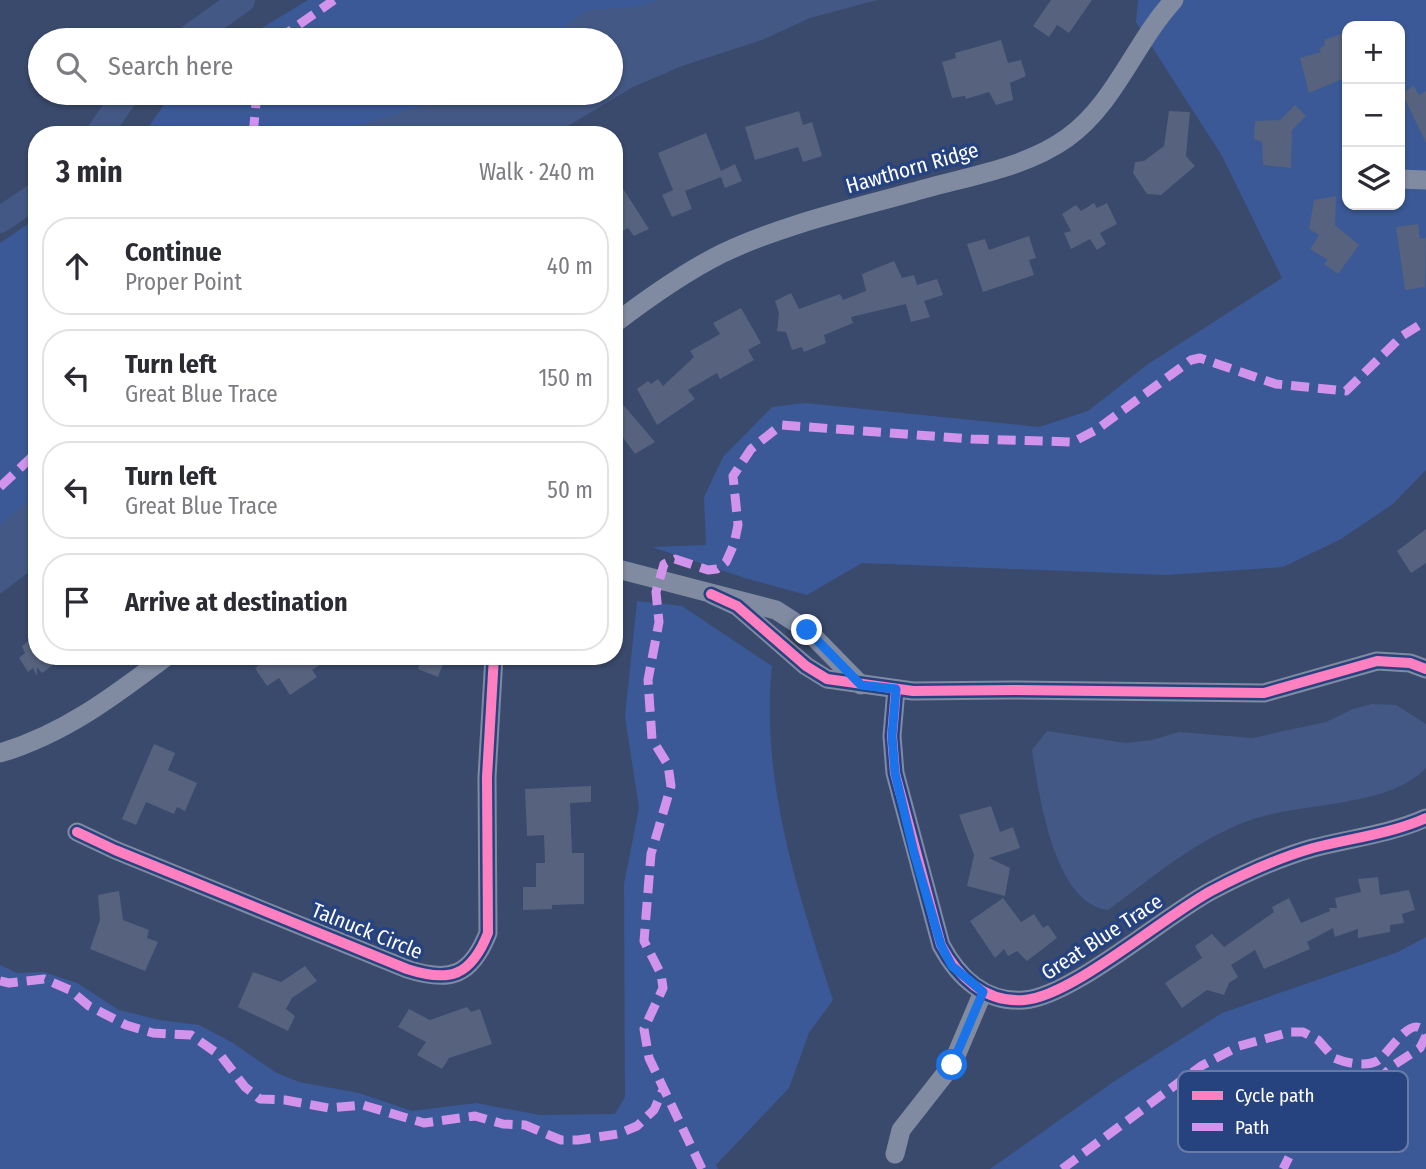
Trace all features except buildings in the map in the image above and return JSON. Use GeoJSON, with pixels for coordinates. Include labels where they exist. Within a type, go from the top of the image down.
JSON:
{"type":"FeatureCollection","features":[{"type":"Feature","properties":{"kind":"street","name":"Hawthorn Ridge"},"geometry":{"type":"LineString","coordinates":[[623,318],[689,271],[744,244],[803,222],[1019,162],[1059,143],[1094,113],[1155,22],[1174,0]]}},
{"type":"Feature","properties":{"kind":"street"},"geometry":{"type":"LineString","coordinates":[[1405,179],[1426,180]]}},
{"type":"Feature","properties":{"kind":"street"},"geometry":{"type":"LineString","coordinates":[[623,570],[776,610],[807,630],[861,685]]}},
{"type":"Feature","properties":{"kind":"street"},"geometry":{"type":"LineString","coordinates":[[711,594],[737,606],[806,666],[827,679],[896,689],[1264,693],[1377,661],[1424,664]]}},
{"type":"Feature","properties":{"kind":"street"},"geometry":{"type":"LineString","coordinates":[[0,753],[34,741],[78,720],[154,665]]}},
{"type":"Feature","properties":{"kind":"street","name":"Talnuck Circle"},"geometry":{"type":"LineString","coordinates":[[77,832],[408,969],[434,978],[458,974],[479,956],[488,933],[486,777],[493,665]]}},
{"type":"Feature","properties":{"kind":"street","name":"Great Blue Trace"},"geometry":{"type":"LineString","coordinates":[[896,689],[892,736],[895,773],[941,945],[952,966],[994,998],[1022,1001],[1047,997],[1172,913],[1265,866],[1313,849],[1400,830],[1426,818]]}},
{"type":"Feature","properties":{"kind":"street"},"geometry":{"type":"LineString","coordinates":[[895,1154],[901,1130],[952,1065],[983,992]]}},
{"type":"Feature","properties":{"kind":"shaded area"},"geometry":{"type":"Polygon","coordinates":[[[308,0],[849,0],[623,38],[623,28],[262,28],[308,0]]]}},
{"type":"Feature","properties":{"kind":"shaded area"},"geometry":{"type":"Polygon","coordinates":[[[661,0],[877,0],[810,18],[762,40],[682,66],[623,93],[623,28],[561,28],[589,10],[637,7],[661,0]]]}},
{"type":"Feature","properties":{"kind":"shaded area"},"geometry":{"type":"Polygon","coordinates":[[[1138,0],[1426,0],[1426,470],[1393,504],[1341,539],[1283,567],[1167,575],[862,563],[807,595],[748,579],[652,547],[706,545],[704,497],[723,457],[772,407],[805,403],[1039,427],[1088,411],[1148,364],[1282,278],[1222,156],[1136,22],[1138,0]]]}},
{"type":"Feature","properties":{"kind":"shaded area"},"geometry":{"type":"Polygon","coordinates":[[[164,105],[577,105],[543,126],[149,126],[164,105]]]}},
{"type":"Feature","properties":{"kind":"shaded area"},"geometry":{"type":"Polygon","coordinates":[[[424,105],[603,105],[568,126],[358,126],[424,105]]]}},
{"type":"Feature","properties":{"kind":"shaded area"},"geometry":{"type":"Polygon","coordinates":[[[28,224],[28,531],[0,548],[0,243],[28,224]]]}},
{"type":"Feature","properties":{"kind":"shaded area"},"geometry":{"type":"Polygon","coordinates":[[[28,502],[28,573],[0,594],[0,525],[28,502]]]}},
{"type":"Feature","properties":{"kind":"shaded area"},"geometry":{"type":"Polygon","coordinates":[[[637,601],[682,606],[772,666],[770,709],[777,794],[795,877],[833,1000],[809,1033],[789,1088],[716,1165],[718,1169],[0,1169],[0,965],[17,973],[43,972],[77,983],[119,1010],[159,1020],[199,1025],[233,1043],[275,1072],[299,1082],[359,1093],[412,1111],[476,1103],[540,1115],[615,1114],[625,1097],[624,884],[639,808],[625,717],[637,601]]]}},
{"type":"Feature","properties":{"kind":"shaded area"},"geometry":{"type":"Polygon","coordinates":[[[1372,704],[1396,705],[1426,724],[1426,768],[1409,781],[1367,798],[1269,815],[1229,829],[1175,860],[1108,910],[1090,903],[1074,889],[1062,869],[1045,819],[1032,750],[1047,731],[1126,743],[1152,740],[1179,732],[1252,738],[1326,722],[1353,709],[1372,704]]]}},
{"type":"Feature","properties":{"kind":"shaded area"},"geometry":{"type":"Polygon","coordinates":[[[1426,937],[1426,1169],[990,1169],[1116,1080],[1222,1013],[1398,952],[1426,937]]]}},
{"type":"Feature","properties":{"kind":"waterway"},"geometry":{"type":"LineString","coordinates":[[203,28],[242,0]]}},
{"type":"Feature","properties":{"kind":"waterway"},"geometry":{"type":"LineString","coordinates":[[104,126],[119,105]]}},
{"type":"Feature","properties":{"kind":"waterway"},"geometry":{"type":"LineString","coordinates":[[0,220],[28,201]]}},
{"type":"Feature","properties":{"kind":"marked path"},"geometry":{"type":"LineString","coordinates":[[294,28],[334,0]]}},
{"type":"Feature","properties":{"kind":"marked path"},"geometry":{"type":"LineString","coordinates":[[254,126],[256,105]]}},
{"type":"Feature","properties":{"kind":"marked path"},"geometry":{"type":"LineString","coordinates":[[702,1169],[649,1058],[644,1029],[663,988],[661,974],[644,941],[651,854],[671,786],[668,765],[652,739],[648,680],[659,622],[656,592],[664,564],[675,559],[708,570],[717,569],[726,562],[738,525],[733,476],[751,449],[781,425],[972,439],[1073,442],[1096,430],[1191,360],[1200,358],[1276,384],[1346,391],[1402,336],[1426,321]]}},
{"type":"Feature","properties":{"kind":"marked path"},"geometry":{"type":"LineString","coordinates":[[0,487],[28,461]]}},
{"type":"Feature","properties":{"kind":"marked path"},"geometry":{"type":"LineString","coordinates":[[0,981],[9,983],[44,979],[70,990],[89,1006],[126,1025],[153,1033],[191,1035],[221,1056],[245,1087],[260,1099],[285,1100],[329,1108],[363,1105],[424,1123],[475,1116],[503,1124],[525,1125],[561,1140],[578,1140],[618,1134],[637,1126],[654,1110],[663,1090]]}},
{"type":"Feature","properties":{"kind":"marked path"},"geometry":{"type":"LineString","coordinates":[[1194,1071],[1239,1046],[1290,1032],[1303,1032],[1318,1040],[1334,1058],[1367,1064],[1382,1057],[1408,1030],[1415,1027],[1421,1029],[1426,1036],[1420,1048],[1388,1071]]}},
{"type":"Feature","properties":{"kind":"marked path"},"geometry":{"type":"LineString","coordinates":[[1062,1169],[1178,1083]]}},
{"type":"Feature","properties":{"kind":"marked path"},"geometry":{"type":"LineString","coordinates":[[1283,1169],[1292,1152]]}},
{"type":"Feature","properties":{"kind":"cycle path"},"geometry":{"type":"LineString","coordinates":[[711,594],[737,606],[806,666],[827,679],[913,691],[1264,693],[1377,661],[1410,663],[1426,669]]}},
{"type":"Feature","properties":{"kind":"cycle path"},"geometry":{"type":"LineString","coordinates":[[77,832],[407,969],[435,975],[457,972],[474,959],[488,933],[487,777],[493,665]]}},
{"type":"Feature","properties":{"kind":"cycle path"},"geometry":{"type":"LineString","coordinates":[[896,689],[892,736],[895,773],[941,945],[964,977],[974,986],[997,997],[1024,1000],[1044,996],[1091,971],[1211,891],[1261,867],[1313,848],[1385,832],[1426,818]]}},
{"type":"Feature","properties":{"kind":"route"},"geometry":{"type":"LineString","coordinates":[[807,630],[861,685],[896,689],[892,736],[895,773],[914,852],[941,945],[952,966],[983,992],[952,1065]]}}]}
